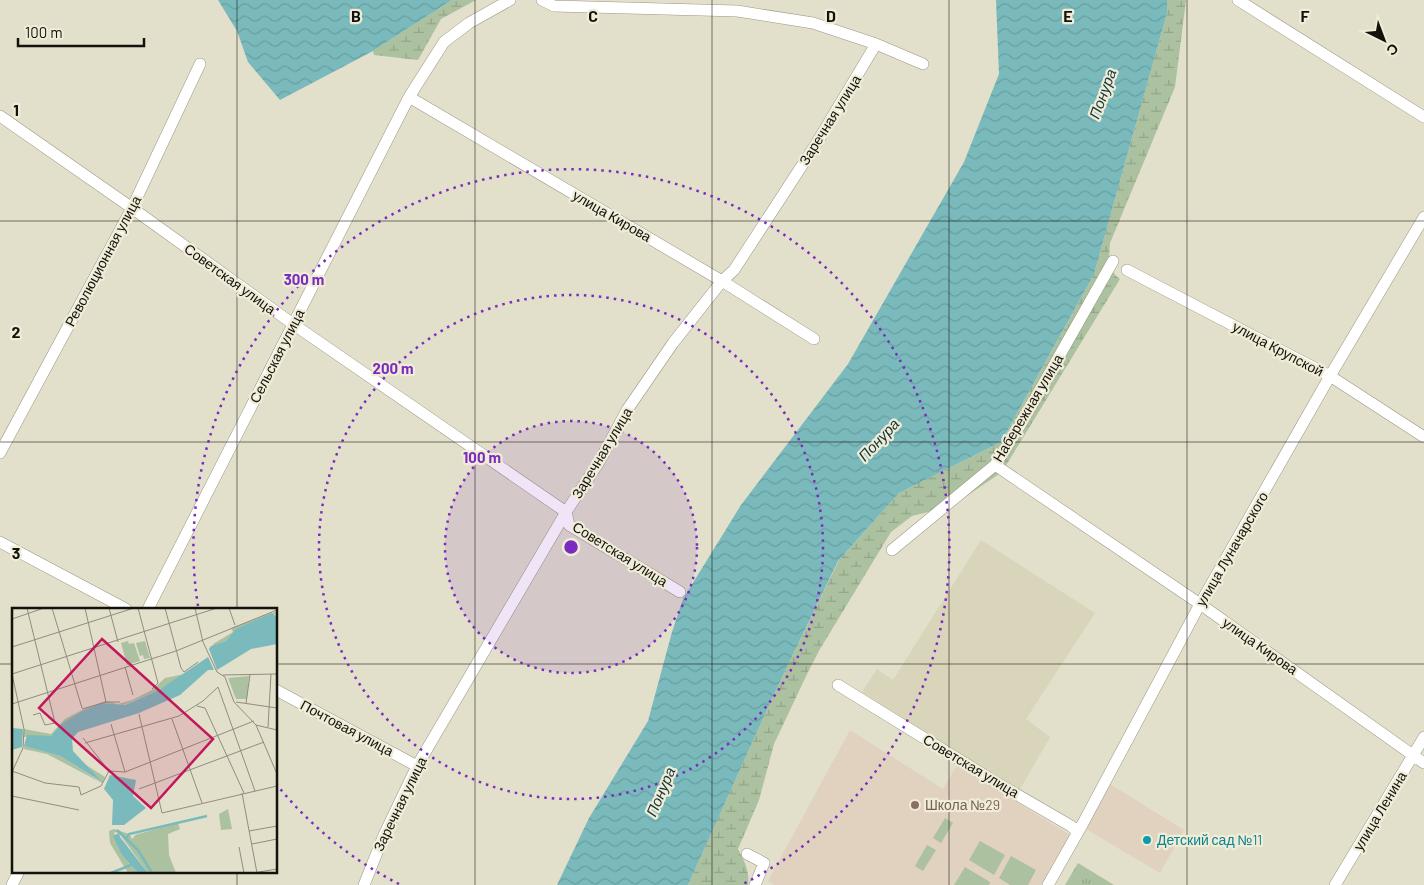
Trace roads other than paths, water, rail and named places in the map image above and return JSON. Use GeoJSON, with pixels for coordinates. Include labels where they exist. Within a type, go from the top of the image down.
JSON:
{"type":"FeatureCollection","features":[{"type":"Feature","properties":{"kind":"street","name":"Сельская улица"},"geometry":{"type":"LineString","coordinates":[[149,608],[409,97],[444,42],[469,23],[510,0]]}},
{"type":"Feature","properties":{"kind":"street"},"geometry":{"type":"LineString","coordinates":[[542,0],[554,6],[737,11],[813,23],[876,44],[923,64]]}},
{"type":"Feature","properties":{"kind":"street"},"geometry":{"type":"LineString","coordinates":[[1238,0],[1424,117]]}},
{"type":"Feature","properties":{"kind":"street","name":"Заречная улица"},"geometry":{"type":"LineString","coordinates":[[364,885],[384,835],[418,766],[566,512],[599,462],[627,410],[674,343],[722,281],[734,270],[816,144],[876,44]]}},
{"type":"Feature","properties":{"kind":"street","name":"Революционная улица"},"geometry":{"type":"LineString","coordinates":[[0,453],[132,208],[200,64]]}},
{"type":"Feature","properties":{"kind":"street","name":"улица Кирова"},"geometry":{"type":"LineString","coordinates":[[409,97],[722,281],[814,339]]}},
{"type":"Feature","properties":{"kind":"street","name":"Советская улица"},"geometry":{"type":"LineString","coordinates":[[0,116],[293,324],[566,512],[569,525],[680,592]]}},
{"type":"Feature","properties":{"kind":"street","name":"улица Луначарского"},"geometry":{"type":"LineString","coordinates":[[1048,885],[1200,604],[1330,376],[1424,217]]}},
{"type":"Feature","properties":{"kind":"street","name":"Набережная улица"},"geometry":{"type":"LineString","coordinates":[[892,550],[995,464],[1022,422],[1113,261]]}},
{"type":"Feature","properties":{"kind":"street","name":"улица Крупской"},"geometry":{"type":"LineString","coordinates":[[1127,270],[1330,376],[1424,437]]}},
{"type":"Feature","properties":{"kind":"street","name":"улица Кирова"},"geometry":{"type":"LineString","coordinates":[[995,464],[1200,604],[1424,763]]}},
{"type":"Feature","properties":{"kind":"street"},"geometry":{"type":"LineString","coordinates":[[0,542],[124,608]]}},
{"type":"Feature","properties":{"kind":"street","name":"Советская улица"},"geometry":{"type":"LineString","coordinates":[[838,685],[1078,832]]}},
{"type":"Feature","properties":{"kind":"street","name":"Почтовая улица"},"geometry":{"type":"LineString","coordinates":[[278,691],[418,766]]}},
{"type":"Feature","properties":{"kind":"street","name":"улица Ленина"},"geometry":{"type":"LineString","coordinates":[[1335,885],[1424,737]]}},
{"type":"Feature","properties":{"kind":"street"},"geometry":{"type":"LineString","coordinates":[[747,854],[764,863],[755,885]]}},
{"type":"Feature","properties":{"kind":"street"},"geometry":{"type":"LineString","coordinates":[[12,885],[18,872]]}},
{"type":"Feature","properties":{"kind":"water"},"geometry":{"type":"Polygon","coordinates":[[[218,0],[452,0],[373,51],[280,100],[248,62],[237,31],[218,0]]]}},
{"type":"Feature","properties":{"kind":"water","name":"Понура"},"geometry":{"type":"Polygon","coordinates":[[[996,0],[1167,0],[1167,13],[1094,274],[1001,442],[899,493],[838,561],[775,692],[688,885],[557,885],[589,818],[648,721],[683,599],[741,505],[848,364],[964,162],[999,74],[996,0]]]}},
{"type":"Feature","properties":{"kind":"place","name":"Школа №29"},"geometry":{"type":"Point","coordinates":[915,805]}},
{"type":"Feature","properties":{"kind":"place","name":"Детский сад №11"},"geometry":{"type":"Point","coordinates":[1147,840]}}]}
